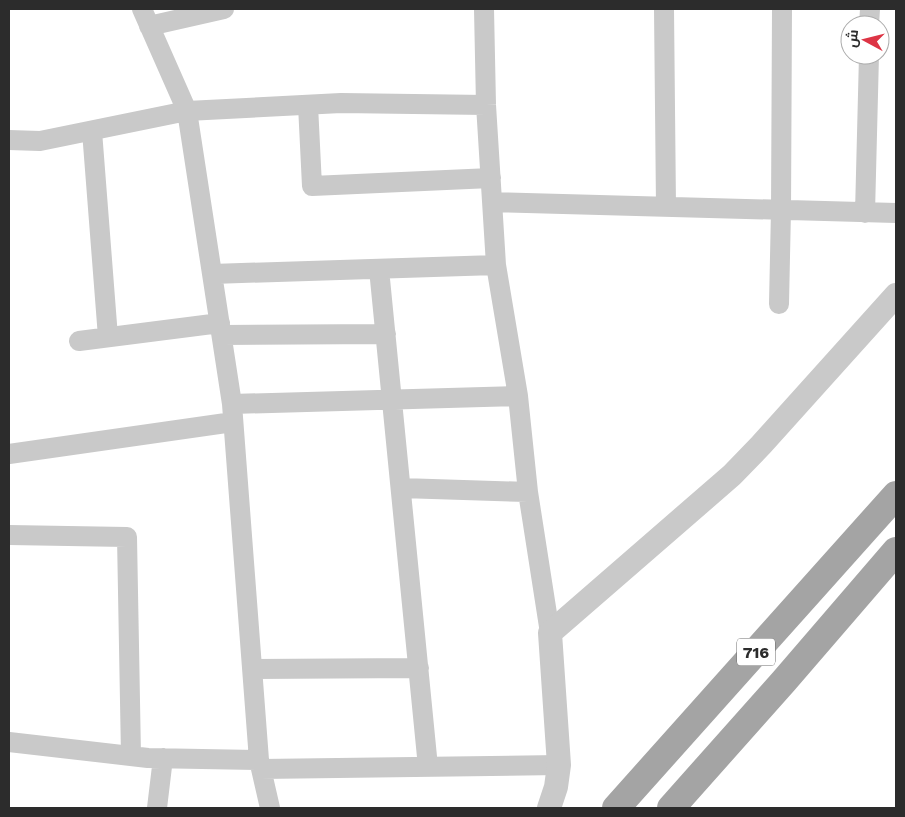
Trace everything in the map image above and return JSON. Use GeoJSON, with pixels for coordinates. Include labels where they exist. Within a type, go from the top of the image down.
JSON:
{"type":"FeatureCollection","features":[{"type":"Feature","properties":{"kind":"main road","name":"716"},"geometry":{"type":"LineString","coordinates":[[616,808],[896,495]]}},
{"type":"Feature","properties":{"kind":"main road","name":"716"},"geometry":{"type":"LineString","coordinates":[[671,808],[896,551]]}},
{"type":"Feature","properties":{"kind":"street"},"geometry":{"type":"LineString","coordinates":[[224,9],[146,17],[187,111],[233,413],[260,764],[270,808]]}},
{"type":"Feature","properties":{"kind":"street"},"geometry":{"type":"LineString","coordinates":[[484,9],[486,104],[496,264],[518,396],[528,492],[550,633],[559,766],[556,787],[549,808]]}},
{"type":"Feature","properties":{"kind":"street"},"geometry":{"type":"LineString","coordinates":[[664,9],[666,207]]}},
{"type":"Feature","properties":{"kind":"street"},"geometry":{"type":"LineString","coordinates":[[779,304],[782,9]]}},
{"type":"Feature","properties":{"kind":"street"},"geometry":{"type":"LineString","coordinates":[[865,213],[869,65]]}},
{"type":"Feature","properties":{"kind":"street"},"geometry":{"type":"LineString","coordinates":[[9,140],[40,141],[187,111],[341,103],[486,104]]}},
{"type":"Feature","properties":{"kind":"street"},"geometry":{"type":"LineString","coordinates":[[308,105],[312,186],[491,178]]}},
{"type":"Feature","properties":{"kind":"street"},"geometry":{"type":"LineString","coordinates":[[92,131],[108,337]]}},
{"type":"Feature","properties":{"kind":"street"},"geometry":{"type":"LineString","coordinates":[[492,202],[896,214]]}},
{"type":"Feature","properties":{"kind":"street"},"geometry":{"type":"LineString","coordinates":[[212,274],[496,264]]}},
{"type":"Feature","properties":{"kind":"street"},"geometry":{"type":"LineString","coordinates":[[379,269],[428,767]]}},
{"type":"Feature","properties":{"kind":"street"},"geometry":{"type":"LineString","coordinates":[[550,633],[732,475],[896,294]]}},
{"type":"Feature","properties":{"kind":"street"},"geometry":{"type":"LineString","coordinates":[[79,341],[108,337],[221,329],[386,334]]}},
{"type":"Feature","properties":{"kind":"street"},"geometry":{"type":"LineString","coordinates":[[9,454],[233,413],[392,400],[518,396]]}},
{"type":"Feature","properties":{"kind":"street"},"geometry":{"type":"LineString","coordinates":[[401,488],[528,492]]}},
{"type":"Feature","properties":{"kind":"street"},"geometry":{"type":"LineString","coordinates":[[9,532],[127,537],[132,756]]}},
{"type":"Feature","properties":{"kind":"street"},"geometry":{"type":"LineString","coordinates":[[252,670],[419,668]]}},
{"type":"Feature","properties":{"kind":"street"},"geometry":{"type":"LineString","coordinates":[[9,742],[132,756],[260,764],[428,767],[559,766]]}},
{"type":"Feature","properties":{"kind":"street"},"geometry":{"type":"LineString","coordinates":[[157,808],[164,758]]}}]}
